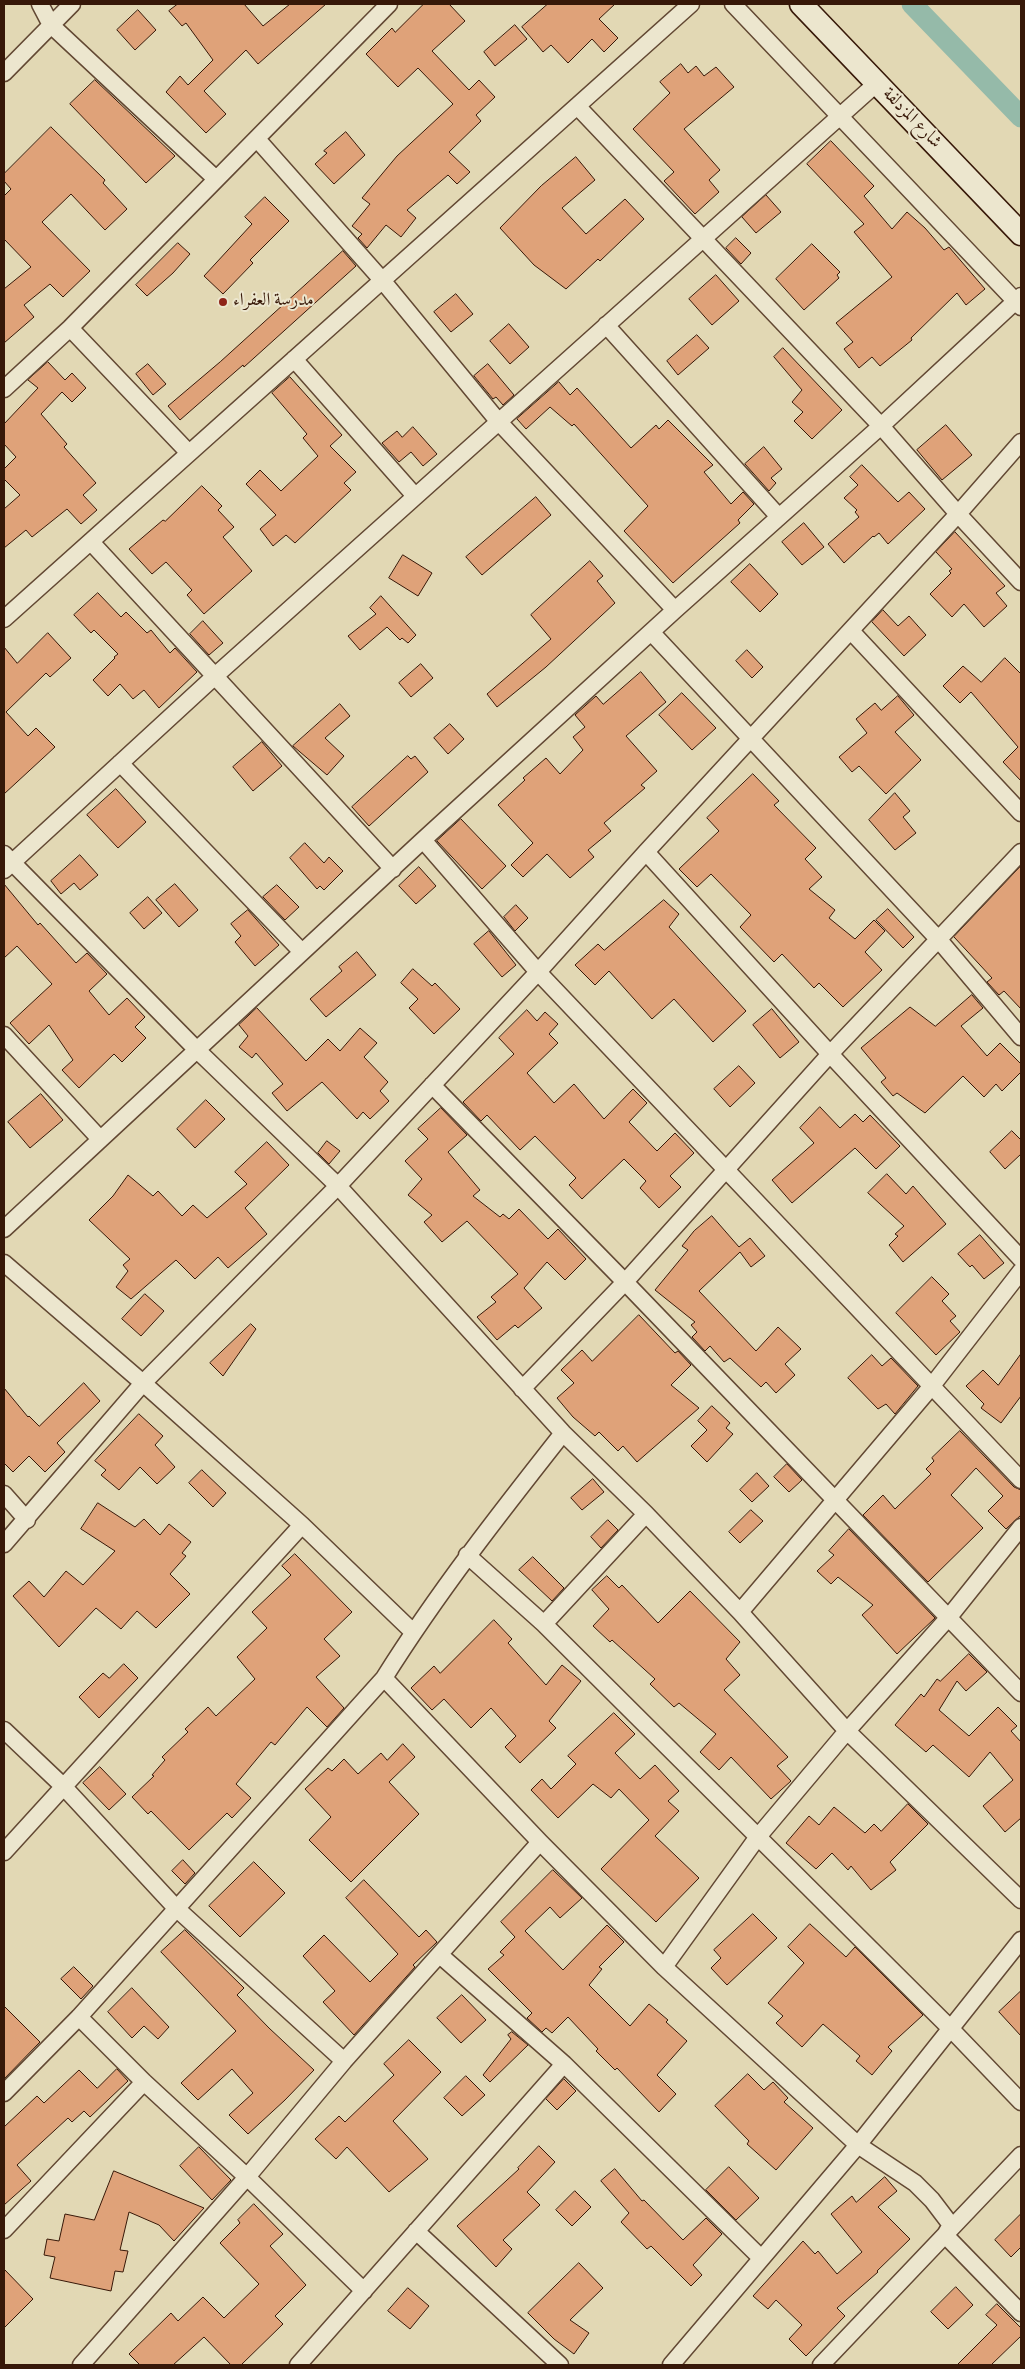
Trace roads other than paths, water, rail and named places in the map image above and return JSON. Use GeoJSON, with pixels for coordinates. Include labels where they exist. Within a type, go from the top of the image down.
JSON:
{"type":"FeatureCollection","features":[{"type":"Feature","properties":{"kind":"street"},"geometry":{"type":"LineString","coordinates":[[40,4],[51,25],[216,179]]}},
{"type":"Feature","properties":{"kind":"street"},"geometry":{"type":"LineString","coordinates":[[4,73],[72,4]]}},
{"type":"Feature","properties":{"kind":"street"},"geometry":{"type":"LineString","coordinates":[[4,389],[70,328],[389,4]]}},
{"type":"Feature","properties":{"kind":"street"},"geometry":{"type":"LineString","coordinates":[[4,620],[691,4]]}},
{"type":"Feature","properties":{"kind":"street"},"geometry":{"type":"LineString","coordinates":[[4,1229],[423,840],[675,610],[1019,301],[733,4]]}},
{"type":"Feature","properties":{"kind":"street","name":"شارع المزدلفة"},"geometry":{"type":"LineString","coordinates":[[802,4],[1021,234]]}},
{"type":"Feature","properties":{"kind":"street"},"geometry":{"type":"LineString","coordinates":[[877,83],[498,421],[120,763],[6,862],[338,1186],[562,1432],[646,1514],[740,1612],[847,1731],[1021,1900]]}},
{"type":"Feature","properties":{"kind":"street"},"geometry":{"type":"LineString","coordinates":[[578,107],[702,240],[881,426],[1021,582]]}},
{"type":"Feature","properties":{"kind":"street"},"geometry":{"type":"LineString","coordinates":[[257,139],[382,280],[498,421],[675,610]]}},
{"type":"Feature","properties":{"kind":"street"},"geometry":{"type":"LineString","coordinates":[[606,325],[779,517]]}},
{"type":"Feature","properties":{"kind":"street"},"geometry":{"type":"LineString","coordinates":[[70,328],[189,453]]}},
{"type":"Feature","properties":{"kind":"street"},"geometry":{"type":"LineString","coordinates":[[294,359],[415,496]]}},
{"type":"Feature","properties":{"kind":"street"},"geometry":{"type":"LineString","coordinates":[[4,1544],[143,1383],[338,1186],[538,972],[646,852],[958,514],[1021,442]]}},
{"type":"Feature","properties":{"kind":"street"},"geometry":{"type":"LineString","coordinates":[[90,542],[393,869]]}},
{"type":"Feature","properties":{"kind":"street"},"geometry":{"type":"LineString","coordinates":[[851,631],[1021,813]]}},
{"type":"Feature","properties":{"kind":"street"},"geometry":{"type":"LineString","coordinates":[[652,632],[939,940],[1020,1034]]}},
{"type":"Feature","properties":{"kind":"street"},"geometry":{"type":"LineString","coordinates":[[120,763],[302,952]]}},
{"type":"Feature","properties":{"kind":"street"},"geometry":{"type":"LineString","coordinates":[[423,840],[538,972],[1021,1480]]}},
{"type":"Feature","properties":{"kind":"street"},"geometry":{"type":"LineString","coordinates":[[646,852],[830,1054],[1021,1259]]}},
{"type":"Feature","properties":{"kind":"street"},"geometry":{"type":"LineString","coordinates":[[522,1389],[625,1282],[830,1054],[1021,852]]}},
{"type":"Feature","properties":{"kind":"street"},"geometry":{"type":"LineString","coordinates":[[5,1040],[100,1139]]}},
{"type":"Feature","properties":{"kind":"street"},"geometry":{"type":"LineString","coordinates":[[432,1085],[625,1282],[1021,1693]]}},
{"type":"Feature","properties":{"kind":"street"},"geometry":{"type":"LineString","coordinates":[[4,1263],[302,1524],[412,1632]]}},
{"type":"Feature","properties":{"kind":"street"},"geometry":{"type":"LineString","coordinates":[[740,1612],[931,1387],[1021,1271]]}},
{"type":"Feature","properties":{"kind":"street"},"geometry":{"type":"LineString","coordinates":[[4,2093],[79,2017],[384,1678],[412,1632],[467,1555],[562,1432]]}},
{"type":"Feature","properties":{"kind":"street"},"geometry":{"type":"LineString","coordinates":[[4,1494],[26,1520]]}},
{"type":"Feature","properties":{"kind":"street"},"geometry":{"type":"LineString","coordinates":[[544,1624],[646,1514]]}},
{"type":"Feature","properties":{"kind":"street"},"geometry":{"type":"LineString","coordinates":[[4,1852],[302,1524]]}},
{"type":"Feature","properties":{"kind":"street"},"geometry":{"type":"LineString","coordinates":[[664,1967],[757,1838],[847,1731],[949,1617],[1021,1527]]}},
{"type":"Feature","properties":{"kind":"street"},"geometry":{"type":"LineString","coordinates":[[467,1555],[544,1624],[950,2028],[1021,2102]]}},
{"type":"Feature","properties":{"kind":"street"},"geometry":{"type":"LineString","coordinates":[[384,1678],[540,1842],[664,1967],[858,2145],[915,2183],[932,2200],[951,2225],[945,2235]]}},
{"type":"Feature","properties":{"kind":"street"},"geometry":{"type":"LineString","coordinates":[[4,1730],[63,1786],[176,1908],[344,2061]]}},
{"type":"Feature","properties":{"kind":"street"},"geometry":{"type":"LineString","coordinates":[[81,2365],[247,2177],[344,2061],[441,1956],[540,1842]]}},
{"type":"Feature","properties":{"kind":"street"},"geometry":{"type":"LineString","coordinates":[[671,2365],[858,2145],[1021,1940]]}},
{"type":"Feature","properties":{"kind":"street"},"geometry":{"type":"LineString","coordinates":[[441,1956],[564,2064],[761,2258]]}},
{"type":"Feature","properties":{"kind":"street"},"geometry":{"type":"LineString","coordinates":[[79,2017],[144,2082],[247,2177],[364,2291]]}},
{"type":"Feature","properties":{"kind":"street"},"geometry":{"type":"LineString","coordinates":[[298,2365],[564,2064]]}},
{"type":"Feature","properties":{"kind":"street"},"geometry":{"type":"LineString","coordinates":[[4,2230],[144,2082]]}},
{"type":"Feature","properties":{"kind":"street"},"geometry":{"type":"LineString","coordinates":[[821,2365],[1021,2155]]}},
{"type":"Feature","properties":{"kind":"street"},"geometry":{"type":"LineString","coordinates":[[416,2231],[560,2365]]}},
{"type":"Feature","properties":{"kind":"street"},"geometry":{"type":"LineString","coordinates":[[945,2235],[1021,2313]]}},
{"type":"Feature","properties":{"kind":"waterway"},"geometry":{"type":"LineString","coordinates":[[912,4],[1021,117]]}},
{"type":"Feature","properties":{"kind":"place","name":"مدرسة العفراء"},"geometry":{"type":"Point","coordinates":[223,302]}}]}
